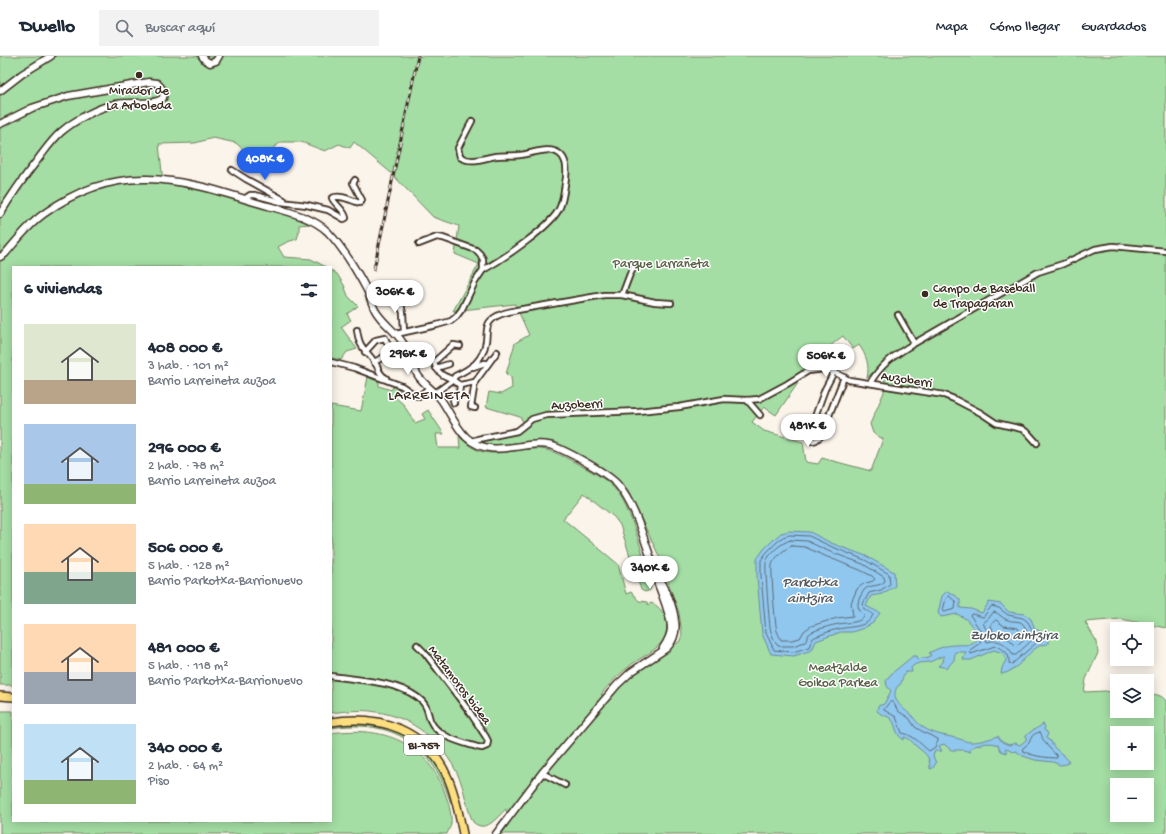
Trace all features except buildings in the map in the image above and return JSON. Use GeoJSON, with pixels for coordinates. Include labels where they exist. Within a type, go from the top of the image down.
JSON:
{"type":"FeatureCollection","features":[{"type":"Feature","properties":{"kind":"main road"},"geometry":{"type":"LineString","coordinates":[[0,696],[12,697]]}},
{"type":"Feature","properties":{"kind":"main road","name":"BI-757"},"geometry":{"type":"LineString","coordinates":[[332,722],[351,720],[380,722],[396,727],[424,744],[448,776],[457,805],[463,834]]}},
{"type":"Feature","properties":{"kind":"street"},"geometry":{"type":"LineString","coordinates":[[0,91],[22,74],[51,56]]}},
{"type":"Feature","properties":{"kind":"street"},"geometry":{"type":"LineString","coordinates":[[202,56],[210,63],[216,60],[219,56]]}},
{"type":"Feature","properties":{"kind":"street"},"geometry":{"type":"LineString","coordinates":[[0,124],[44,103],[68,96],[149,82],[157,83],[164,91],[163,98],[156,102],[113,104],[68,127],[54,140],[29,171],[0,214]]}},
{"type":"Feature","properties":{"kind":"street"},"geometry":{"type":"LineString","coordinates":[[396,334],[437,325],[456,317],[462,309],[475,282],[483,270],[498,262],[550,222],[560,208],[567,175],[565,160],[561,155],[556,151],[547,150],[519,156],[496,156],[482,160],[465,160],[460,157],[458,148],[472,121]]}},
{"type":"Feature","properties":{"kind":"street"},"geometry":{"type":"LineString","coordinates":[[232,170],[269,193],[291,204]]}},
{"type":"Feature","properties":{"kind":"street"},"geometry":{"type":"LineString","coordinates":[[0,257],[5,254],[44,213],[96,185],[132,178],[161,179],[188,184],[295,215],[326,230],[338,244],[361,279],[377,313],[402,342],[418,376],[442,401],[460,429],[472,442],[484,447],[496,449],[540,444],[551,445],[561,449],[614,481],[627,499],[667,594],[675,620],[675,631],[671,643],[617,685],[542,773],[496,834]]}},
{"type":"Feature","properties":{"kind":"street"},"geometry":{"type":"LineString","coordinates":[[244,199],[250,195],[255,195],[291,204],[307,205],[328,210],[341,218],[345,218],[346,214],[332,198],[337,196],[360,203],[362,200],[354,183],[355,180]]}},
{"type":"Feature","properties":{"kind":"street"},"geometry":{"type":"LineString","coordinates":[[419,244],[437,237],[476,250],[483,259],[483,270]]}},
{"type":"Feature","properties":{"kind":"street"},"geometry":{"type":"LineString","coordinates":[[870,383],[877,372],[888,361],[914,344],[1038,272],[1064,264],[1095,250],[1113,246],[1166,251]]}},
{"type":"Feature","properties":{"kind":"street"},"geometry":{"type":"LineString","coordinates":[[622,295],[630,274],[636,264]]}},
{"type":"Feature","properties":{"kind":"street"},"geometry":{"type":"LineString","coordinates":[[391,292],[403,313]]}},
{"type":"Feature","properties":{"kind":"street"},"geometry":{"type":"LineString","coordinates":[[399,295],[403,313],[404,332]]}},
{"type":"Feature","properties":{"kind":"street"},"geometry":{"type":"LineString","coordinates":[[471,368],[484,351],[489,323],[498,315],[524,308],[594,296],[622,295],[655,302],[671,303]]}},
{"type":"Feature","properties":{"kind":"street"},"geometry":{"type":"LineString","coordinates":[[898,315],[914,344]]}},
{"type":"Feature","properties":{"kind":"street"},"geometry":{"type":"LineString","coordinates":[[357,330],[358,340],[365,352],[374,362],[378,372],[386,378],[386,380]]}},
{"type":"Feature","properties":{"kind":"street"},"geometry":{"type":"LineString","coordinates":[[365,352],[376,340],[385,338],[392,354],[374,362]]}},
{"type":"Feature","properties":{"kind":"street"},"geometry":{"type":"LineString","coordinates":[[460,346],[453,345],[447,347],[435,359],[436,368],[443,376],[460,385],[475,382]]}},
{"type":"Feature","properties":{"kind":"street"},"geometry":{"type":"LineString","coordinates":[[475,408],[471,407],[475,382],[497,352]]}},
{"type":"Feature","properties":{"kind":"street"},"geometry":{"type":"LineString","coordinates":[[332,362],[354,368],[402,386],[415,395],[419,396],[429,388]]}},
{"type":"Feature","properties":{"kind":"street"},"geometry":{"type":"LineString","coordinates":[[435,393],[453,380],[455,376],[471,368],[485,363],[488,364]]}},
{"type":"Feature","properties":{"kind":"street"},"geometry":{"type":"LineString","coordinates":[[436,368],[449,364]]}},
{"type":"Feature","properties":{"kind":"street","name":"Auzoberri"},"geometry":{"type":"LineString","coordinates":[[472,442],[478,439],[517,431],[532,420],[546,415],[638,411],[679,407],[724,399],[759,399],[808,371],[824,369],[834,372],[849,380],[944,395],[981,413],[996,423],[1022,429],[1037,442]]}},
{"type":"Feature","properties":{"kind":"street"},"geometry":{"type":"LineString","coordinates":[[834,372],[825,389],[809,433],[812,440],[816,440],[821,436],[844,378]]}},
{"type":"Feature","properties":{"kind":"street"},"geometry":{"type":"LineString","coordinates":[[454,403],[453,400],[460,394],[460,385]]}},
{"type":"Feature","properties":{"kind":"street"},"geometry":{"type":"LineString","coordinates":[[747,400],[760,415]]}},
{"type":"Feature","properties":{"kind":"street","name":"Matamoros bidea"},"geometry":{"type":"LineString","coordinates":[[332,676],[400,688],[418,697],[427,708],[430,720],[434,727],[440,733],[469,745],[482,748],[487,746],[488,741],[486,737],[469,711],[425,653],[416,645]]}},
{"type":"Feature","properties":{"kind":"street"},"geometry":{"type":"LineString","coordinates":[[542,773],[565,785]]}},
{"type":"Feature","properties":{"kind":"green space"},"geometry":{"type":"Polygon","coordinates":[[[0,56],[1166,56],[1166,628],[1154,626],[1154,622],[1136,622],[1121,619],[1085,622],[1097,642],[1098,653],[1086,679],[1084,692],[1110,692],[1110,718],[1154,718],[1154,694],[1160,696],[1166,701],[1166,834],[502,834],[508,825],[506,809],[491,823],[482,826],[478,825],[473,822],[458,775],[452,763],[435,742],[425,733],[403,719],[377,712],[348,711],[332,713],[332,406],[361,411],[368,377],[379,382],[379,386],[391,390],[393,387],[400,390],[395,397],[403,404],[415,423],[425,419],[422,414],[428,410],[444,434],[436,434],[438,448],[460,448],[459,436],[467,444],[484,452],[501,453],[520,450],[548,450],[565,457],[596,474],[606,480],[614,488],[626,506],[631,518],[650,579],[650,590],[645,592],[641,590],[620,525],[614,517],[584,493],[563,519],[618,564],[626,594],[631,592],[639,601],[647,602],[648,605],[651,603],[656,606],[664,614],[667,625],[665,637],[662,642],[652,651],[632,664],[611,682],[601,695],[613,694],[632,676],[680,641],[682,634],[679,613],[659,556],[628,491],[618,480],[584,458],[554,442],[539,441],[503,446],[479,441],[481,434],[509,431],[524,423],[520,417],[486,407],[489,392],[501,394],[512,388],[511,377],[506,374],[515,343],[529,335],[515,304],[453,311],[479,264],[455,254],[459,226],[433,217],[390,172],[354,142],[350,148],[339,144],[325,151],[301,142],[281,142],[264,155],[251,157],[236,143],[213,138],[195,143],[159,144],[163,182],[210,192],[292,216],[309,224],[299,225],[297,239],[278,247],[284,257],[311,259],[324,266],[12,266],[12,685],[0,685],[0,56]],[[843,336],[831,346],[827,352],[828,367],[810,369],[792,377],[798,383],[776,415],[764,407],[752,422],[764,431],[803,442],[806,462],[818,464],[822,458],[871,471],[883,439],[873,433],[870,424],[884,392],[885,374],[877,368],[867,378],[868,364],[859,345],[853,349],[843,336]]]}},
{"type":"Feature","properties":{"kind":"green space"},"geometry":{"type":"Polygon","coordinates":[[[332,271],[337,274],[344,285],[348,296],[358,306],[347,314],[351,320],[341,327],[357,349],[347,352],[341,360],[332,358],[332,271]]]}},
{"type":"Feature","properties":{"kind":"green space"},"geometry":{"type":"Polygon","coordinates":[[[0,711],[12,711],[12,822],[332,822],[332,733],[350,731],[384,735],[400,741],[414,749],[437,775],[445,793],[451,816],[451,824],[447,834],[0,834],[0,711]]]}},
{"type":"Feature","properties":{"kind":"green space"},"geometry":{"type":"Polygon","coordinates":[[[354,723],[373,725],[390,729],[405,736],[430,756],[440,770],[453,804],[451,804],[443,783],[433,766],[421,751],[408,740],[391,732],[373,727],[353,726],[332,728],[332,726],[354,723]]]}},
{"type":"Feature","properties":{"kind":"water","name":"Parkotxa aintzira"},"geometry":{"type":"Polygon","coordinates":[[[789,531],[810,532],[831,543],[866,556],[894,572],[895,586],[882,594],[871,596],[866,606],[880,613],[873,623],[852,632],[841,632],[816,641],[812,650],[794,656],[771,654],[762,634],[757,576],[757,559],[764,549],[781,533],[789,531]]]}},
{"type":"Feature","properties":{"kind":"water","name":"Zuloko aintzira"},"geometry":{"type":"Polygon","coordinates":[[[947,591],[960,600],[960,608],[971,609],[982,613],[989,602],[1001,604],[1009,612],[1024,614],[1031,619],[1035,629],[1048,635],[1048,644],[1034,649],[1012,670],[1001,674],[1006,660],[1003,653],[994,650],[971,660],[963,660],[966,652],[955,652],[954,660],[947,668],[938,666],[943,662],[944,656],[917,664],[911,668],[912,672],[906,672],[903,676],[901,684],[897,687],[895,696],[898,703],[918,723],[928,730],[937,734],[958,738],[969,742],[981,741],[998,736],[1002,742],[1009,745],[1015,743],[1020,745],[1026,740],[1026,736],[1028,734],[1043,724],[1045,726],[1044,730],[1048,735],[1046,737],[1069,761],[1067,764],[1060,765],[1053,762],[1035,760],[1023,756],[1016,751],[1012,752],[1005,749],[1007,753],[1001,751],[998,745],[991,743],[980,744],[972,747],[969,749],[971,752],[951,750],[944,744],[939,746],[942,751],[935,751],[933,756],[936,763],[933,768],[930,769],[928,758],[925,754],[910,740],[904,737],[904,740],[901,738],[893,721],[877,711],[878,706],[884,704],[891,691],[887,686],[886,681],[891,674],[913,656],[917,656],[918,659],[929,657],[931,655],[929,653],[935,650],[952,645],[968,644],[977,640],[978,633],[966,619],[957,614],[941,617],[938,613],[942,596],[947,591]]]}},
{"type":"Feature","properties":{"kind":"railway"},"geometry":{"type":"LineString","coordinates":[[374,269],[418,56]]}},
{"type":"Feature","properties":{"kind":"place","name":"Mirador de La Arboleda"},"geometry":{"type":"Point","coordinates":[139,75]}},
{"type":"Feature","properties":{"kind":"place","name":"Campo de Baseball de Trapagaran"},"geometry":{"type":"Point","coordinates":[925,294]}},
{"type":"Feature","properties":{"kind":"district","name":"LARREINETA"},"geometry":{"type":"Point","coordinates":[429,394]}},
{"type":"Feature","properties":{"kind":"park label","name":"Parque Larrañeta"},"geometry":{"type":"Point","coordinates":[661,262]}},
{"type":"Feature","properties":{"kind":"park label","name":"Meatzalde Goikoa Parkea"},"geometry":{"type":"Point","coordinates":[838,674]}}]}
